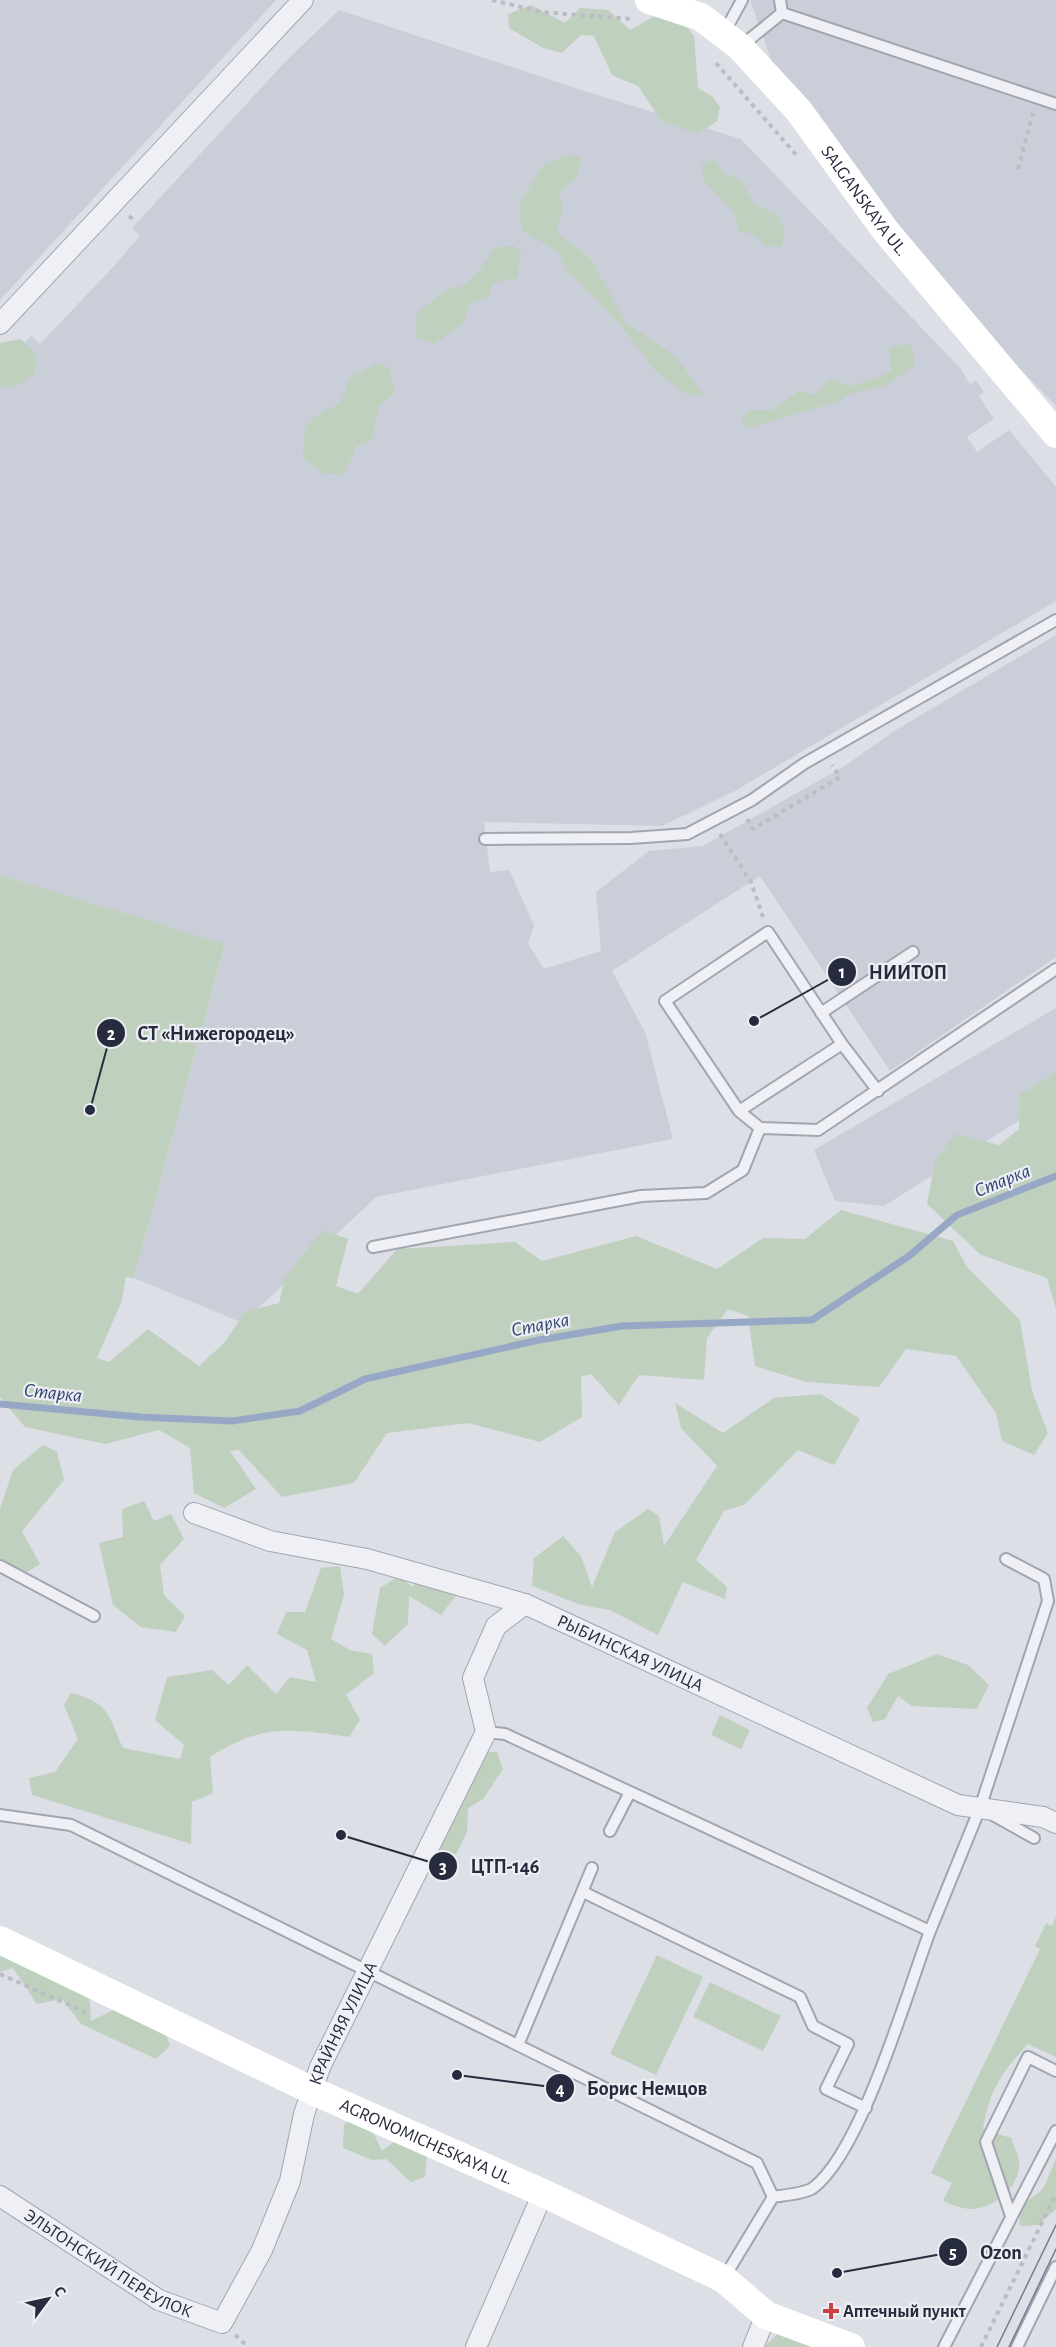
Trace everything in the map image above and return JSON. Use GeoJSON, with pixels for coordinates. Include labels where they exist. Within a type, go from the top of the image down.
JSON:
{"type":"FeatureCollection","features":[{"type":"Feature","properties":{"kind":"street"},"geometry":{"type":"LineString","coordinates":[[0,324],[303,0]]}},
{"type":"Feature","properties":{"kind":"street","name":"SALGANSKAYA UL."},"geometry":{"type":"LineString","coordinates":[[645,10],[701,17],[724,45],[799,111],[885,230],[1056,434]]}},
{"type":"Feature","properties":{"kind":"street","name":"РЫБИНСКАЯ УЛИЦА"},"geometry":{"type":"LineString","coordinates":[[194,1513],[270,1541],[367,1558],[525,1604],[958,1805],[1043,1817],[1056,1823]]}},
{"type":"Feature","properties":{"kind":"street"},"geometry":{"type":"LineString","coordinates":[[486,1732],[473,1678],[496,1626],[525,1604]]}},
{"type":"Feature","properties":{"kind":"street","name":"КРАЙНЯЯ УЛИЦА"},"geometry":{"type":"LineString","coordinates":[[222,2323],[262,2250],[290,2181],[304,2114],[320,2067],[486,1732]]}},
{"type":"Feature","properties":{"kind":"street","name":"AGRONOMICHESKAYA UL."},"geometry":{"type":"LineString","coordinates":[[0,1940],[313,2091],[543,2193],[724,2278],[766,2315],[851,2347]]}},
{"type":"Feature","properties":{"kind":"street"},"geometry":{"type":"LineString","coordinates":[[476,2347],[543,2193]]}},
{"type":"Feature","properties":{"kind":"street","name":"ЭЛЬТОНСКИЙ ПЕРЕУЛОК"},"geometry":{"type":"LineString","coordinates":[[0,2196],[159,2300],[222,2323]]}},
{"type":"Feature","properties":{"kind":"street"},"geometry":{"type":"LineString","coordinates":[[753,2347],[766,2315]]}},
{"type":"Feature","properties":{"kind":"lane"},"geometry":{"type":"LineString","coordinates":[[724,45],[742,0]]}},
{"type":"Feature","properties":{"kind":"lane"},"geometry":{"type":"LineString","coordinates":[[780,0],[782,13]]}},
{"type":"Feature","properties":{"kind":"lane"},"geometry":{"type":"LineString","coordinates":[[724,45],[782,13],[1056,104]]}},
{"type":"Feature","properties":{"kind":"lane"},"geometry":{"type":"LineString","coordinates":[[485,839],[631,838],[687,834],[740,807],[823,752],[1056,620]]}},
{"type":"Feature","properties":{"kind":"lane"},"geometry":{"type":"LineString","coordinates":[[878,1091],[842,1044],[768,932],[665,1001],[739,1111],[760,1128],[818,1130],[878,1091],[1056,969]]}},
{"type":"Feature","properties":{"kind":"lane"},"geometry":{"type":"LineString","coordinates":[[821,1013],[913,952]]}},
{"type":"Feature","properties":{"kind":"lane"},"geometry":{"type":"LineString","coordinates":[[739,1111],[842,1044]]}},
{"type":"Feature","properties":{"kind":"lane"},"geometry":{"type":"LineString","coordinates":[[372,1247],[641,1196],[706,1192],[743,1170],[760,1128]]}},
{"type":"Feature","properties":{"kind":"lane"},"geometry":{"type":"LineString","coordinates":[[724,2278],[773,2197],[811,2189],[833,2165],[866,2108],[930,1930],[980,1808],[1048,1601],[1044,1579],[1006,1559]]}},
{"type":"Feature","properties":{"kind":"lane"},"geometry":{"type":"LineString","coordinates":[[0,1566],[94,1616]]}},
{"type":"Feature","properties":{"kind":"lane"},"geometry":{"type":"LineString","coordinates":[[486,1732],[506,1734],[629,1794],[930,1930]]}},
{"type":"Feature","properties":{"kind":"lane"},"geometry":{"type":"LineString","coordinates":[[610,1831],[629,1794]]}},
{"type":"Feature","properties":{"kind":"lane"},"geometry":{"type":"LineString","coordinates":[[980,1808],[1034,1838]]}},
{"type":"Feature","properties":{"kind":"lane"},"geometry":{"type":"LineString","coordinates":[[0,1815],[71,1825],[757,2163],[773,2197]]}},
{"type":"Feature","properties":{"kind":"lane"},"geometry":{"type":"LineString","coordinates":[[518,2045],[592,1868]]}},
{"type":"Feature","properties":{"kind":"lane"},"geometry":{"type":"LineString","coordinates":[[583,1892],[800,1997],[813,2026],[848,2044],[826,2089],[866,2108]]}},
{"type":"Feature","properties":{"kind":"lane"},"geometry":{"type":"LineString","coordinates":[[1011,2216],[986,2142],[1028,2056],[1056,2071]]}},
{"type":"Feature","properties":{"kind":"lane"},"geometry":{"type":"LineString","coordinates":[[944,2347],[1056,2131]]}},
{"type":"Feature","properties":{"kind":"lane"},"geometry":{"type":"LineString","coordinates":[[1017,2347],[1056,2267]]}},
{"type":"Feature","properties":{"kind":"path"},"geometry":{"type":"LineString","coordinates":[[492,0],[541,12],[645,10]]}},
{"type":"Feature","properties":{"kind":"path"},"geometry":{"type":"LineString","coordinates":[[724,45],[804,163]]}},
{"type":"Feature","properties":{"kind":"path"},"geometry":{"type":"LineString","coordinates":[[1018,169],[1034,109]]}},
{"type":"Feature","properties":{"kind":"path"},"geometry":{"type":"LineString","coordinates":[[740,807],[753,829],[840,777],[823,752]]}},
{"type":"Feature","properties":{"kind":"path"},"geometry":{"type":"LineString","coordinates":[[776,815],[780,822]]}},
{"type":"Feature","properties":{"kind":"path"},"geometry":{"type":"LineString","coordinates":[[732,853],[751,882],[768,932]]}},
{"type":"Feature","properties":{"kind":"path"},"geometry":{"type":"LineString","coordinates":[[981,2347],[1056,2194]]}},
{"type":"Feature","properties":{"kind":"shaded area"},"geometry":{"type":"Polygon","coordinates":[[[0,0],[276,0],[0,300],[0,0]]]}},
{"type":"Feature","properties":{"kind":"shaded area"},"geometry":{"type":"Polygon","coordinates":[[[750,0],[1056,0],[1056,406],[1010,358],[901,233],[772,63],[750,0]]]}},
{"type":"Feature","properties":{"kind":"shaded area"},"geometry":{"type":"Polygon","coordinates":[[[339,10],[575,88],[741,139],[960,368],[970,384],[976,380],[984,392],[979,396],[994,419],[967,437],[977,452],[1009,430],[1056,487],[1056,601],[735,791],[662,826],[484,822],[490,872],[509,870],[534,925],[528,944],[544,969],[601,951],[596,892],[649,851],[703,846],[843,767],[896,730],[1056,635],[1056,957],[890,1071],[760,876],[612,971],[645,1032],[673,1139],[376,1197],[243,1323],[134,1278],[225,945],[0,875],[0,369],[31,336],[40,344],[114,266],[140,236],[132,228],[285,62],[339,10]]]}},
{"type":"Feature","properties":{"kind":"shaded area"},"geometry":{"type":"Polygon","coordinates":[[[1056,1008],[1056,1097],[884,1206],[835,1201],[814,1150],[1056,1008]]]}},
{"type":"Feature","properties":{"kind":"green space"},"geometry":{"type":"Polygon","coordinates":[[[531,5],[565,23],[580,8],[608,10],[630,30],[662,12],[677,14],[694,36],[698,88],[712,96],[720,107],[717,121],[698,134],[662,122],[638,86],[612,75],[594,36],[581,35],[562,53],[543,48],[509,28],[508,14],[531,5]]]}},
{"type":"Feature","properties":{"kind":"green space"},"geometry":{"type":"Polygon","coordinates":[[[568,154],[581,158],[577,176],[559,193],[563,208],[556,232],[591,259],[625,322],[675,356],[705,396],[686,394],[655,371],[619,323],[568,272],[557,251],[522,231],[519,204],[542,166],[568,154]]]}},
{"type":"Feature","properties":{"kind":"green space"},"geometry":{"type":"Polygon","coordinates":[[[715,159],[724,174],[740,179],[755,205],[778,215],[785,231],[782,246],[766,247],[755,235],[739,231],[733,212],[703,180],[702,164],[715,159]]]}},
{"type":"Feature","properties":{"kind":"green space"},"geometry":{"type":"Polygon","coordinates":[[[513,245],[522,253],[517,278],[492,283],[490,296],[470,303],[463,324],[434,344],[416,337],[417,312],[450,288],[463,286],[479,271],[494,248],[513,245]]]}},
{"type":"Feature","properties":{"kind":"green space"},"geometry":{"type":"Polygon","coordinates":[[[21,339],[36,354],[35,374],[13,388],[0,386],[0,343],[21,339]]]}},
{"type":"Feature","properties":{"kind":"green space"},"geometry":{"type":"Polygon","coordinates":[[[911,344],[915,366],[884,386],[849,394],[840,401],[747,428],[741,422],[749,410],[772,410],[799,391],[816,395],[829,379],[852,386],[892,372],[889,347],[911,344]]]}},
{"type":"Feature","properties":{"kind":"green space"},"geometry":{"type":"Polygon","coordinates":[[[378,363],[390,368],[394,394],[379,405],[372,439],[357,446],[344,475],[322,473],[303,457],[305,435],[310,422],[321,413],[341,403],[348,379],[378,363]]]}},
{"type":"Feature","properties":{"kind":"green space"},"geometry":{"type":"Polygon","coordinates":[[[0,875],[225,944],[134,1278],[126,1277],[121,1303],[97,1358],[109,1362],[148,1329],[199,1366],[225,1342],[245,1312],[279,1303],[285,1277],[323,1230],[348,1239],[336,1286],[358,1294],[397,1249],[515,1242],[542,1261],[636,1236],[717,1269],[763,1238],[805,1239],[841,1210],[953,1241],[967,1267],[1020,1320],[1032,1391],[1048,1433],[1034,1455],[1002,1441],[996,1413],[956,1356],[906,1349],[879,1387],[807,1382],[755,1366],[748,1316],[728,1309],[707,1338],[704,1380],[639,1375],[619,1405],[591,1374],[581,1377],[582,1417],[540,1442],[468,1423],[387,1433],[354,1483],[282,1497],[239,1450],[230,1451],[256,1489],[224,1508],[194,1493],[190,1448],[159,1430],[105,1444],[25,1427],[0,1397],[0,875]]]}},
{"type":"Feature","properties":{"kind":"green space"},"geometry":{"type":"Polygon","coordinates":[[[1056,1072],[1056,1309],[1047,1278],[981,1255],[927,1204],[935,1161],[955,1134],[999,1145],[1019,1129],[1020,1094],[1056,1072]]]}},
{"type":"Feature","properties":{"kind":"green space"},"geometry":{"type":"Polygon","coordinates":[[[821,1394],[860,1419],[834,1465],[798,1450],[744,1505],[724,1511],[696,1560],[727,1587],[725,1599],[683,1582],[658,1635],[610,1610],[581,1605],[532,1586],[534,1558],[563,1536],[581,1556],[592,1587],[615,1532],[648,1509],[659,1516],[664,1546],[717,1466],[681,1428],[675,1403],[723,1433],[774,1398],[821,1394]]]}},
{"type":"Feature","properties":{"kind":"green space"},"geometry":{"type":"Polygon","coordinates":[[[43,1445],[57,1452],[64,1480],[22,1531],[40,1564],[14,1580],[0,1573],[0,1509],[13,1470],[43,1445]]]}},
{"type":"Feature","properties":{"kind":"green space"},"geometry":{"type":"Polygon","coordinates":[[[144,1501],[154,1521],[171,1514],[184,1539],[160,1565],[164,1595],[185,1616],[176,1632],[141,1627],[113,1605],[99,1543],[123,1537],[122,1509],[144,1501]]]}},
{"type":"Feature","properties":{"kind":"green space"},"geometry":{"type":"Polygon","coordinates":[[[340,1566],[344,1595],[331,1639],[350,1650],[372,1654],[374,1673],[346,1695],[360,1720],[349,1737],[277,1731],[246,1738],[210,1757],[213,1793],[192,1802],[191,1844],[32,1795],[29,1778],[55,1772],[78,1739],[64,1705],[71,1693],[93,1701],[106,1712],[123,1748],[180,1759],[184,1745],[155,1720],[167,1677],[212,1670],[229,1685],[247,1665],[276,1694],[290,1677],[316,1682],[307,1650],[277,1634],[286,1612],[305,1612],[321,1568],[340,1566]]]}},
{"type":"Feature","properties":{"kind":"green space"},"geometry":{"type":"Polygon","coordinates":[[[429,1570],[457,1594],[441,1615],[409,1596],[408,1624],[385,1646],[372,1634],[380,1588],[399,1576],[412,1587],[429,1570]]]}},
{"type":"Feature","properties":{"kind":"green space"},"geometry":{"type":"Polygon","coordinates":[[[937,1654],[968,1665],[989,1685],[977,1709],[912,1706],[898,1696],[885,1719],[873,1722],[867,1708],[888,1674],[937,1654]]]}},
{"type":"Feature","properties":{"kind":"green space"},"geometry":{"type":"Polygon","coordinates":[[[720,1715],[750,1730],[741,1749],[711,1735],[720,1715]]]}},
{"type":"Feature","properties":{"kind":"green space"},"geometry":{"type":"Polygon","coordinates":[[[482,1752],[497,1752],[503,1769],[483,1799],[468,1808],[467,1832],[456,1854],[443,1854],[436,1842],[451,1812],[463,1804],[465,1781],[482,1752]]]}},
{"type":"Feature","properties":{"kind":"green space"},"geometry":{"type":"Polygon","coordinates":[[[1056,1917],[1056,2057],[1028,2044],[998,2083],[989,2104],[983,2129],[1011,2138],[1019,2161],[1016,2179],[1004,2194],[988,2205],[970,2209],[953,2205],[943,2201],[952,2183],[931,2173],[1040,1949],[1035,1946],[1046,1923],[1052,1926],[1056,1917]]]}},
{"type":"Feature","properties":{"kind":"green space"},"geometry":{"type":"Polygon","coordinates":[[[0,1946],[89,1989],[91,2021],[121,2006],[163,2025],[170,2046],[156,2059],[81,2024],[62,1999],[37,2004],[13,1968],[0,1972],[0,1946]]]}},
{"type":"Feature","properties":{"kind":"green space"},"geometry":{"type":"Polygon","coordinates":[[[657,1955],[703,1977],[656,2075],[610,2054],[657,1955]]]}},
{"type":"Feature","properties":{"kind":"green space"},"geometry":{"type":"Polygon","coordinates":[[[710,1982],[781,2016],[763,2051],[693,2017],[710,1982]]]}},
{"type":"Feature","properties":{"kind":"green space"},"geometry":{"type":"Polygon","coordinates":[[[355,2118],[371,2128],[382,2151],[397,2139],[427,2155],[425,2177],[411,2182],[386,2159],[372,2160],[343,2148],[344,2124],[355,2118]]]}},
{"type":"Feature","properties":{"kind":"green space"},"geometry":{"type":"Polygon","coordinates":[[[1056,2159],[1056,2209],[1038,2225],[1020,2226],[1019,2208],[1043,2189],[1056,2159]]]}},
{"type":"Feature","properties":{"kind":"green space"},"geometry":{"type":"Polygon","coordinates":[[[791,2321],[830,2347],[764,2347],[791,2321]]]}},
{"type":"Feature","properties":{"kind":"waterway","name":"Старка"},"geometry":{"type":"LineString","coordinates":[[0,1404],[140,1417],[232,1421],[300,1411],[365,1379],[539,1340],[622,1326],[812,1320],[909,1256],[957,1215],[1056,1176]]}},
{"type":"Feature","properties":{"kind":"tram line"},"geometry":{"type":"LineString","coordinates":[[997,2347],[1056,2225]]}},
{"type":"Feature","properties":{"kind":"tram line"},"geometry":{"type":"LineString","coordinates":[[1009,2347],[1056,2249]]}},
{"type":"Feature","properties":{"kind":"place","name":"НИИТОП"},"geometry":{"type":"Point","coordinates":[754,1021]}},
{"type":"Feature","properties":{"kind":"place","name":"СТ «Нижегородец»"},"geometry":{"type":"Point","coordinates":[90,1110]}},
{"type":"Feature","properties":{"kind":"place","name":"ЦТП-146"},"geometry":{"type":"Point","coordinates":[341,1835]}},
{"type":"Feature","properties":{"kind":"place","name":"Борис Немцов"},"geometry":{"type":"Point","coordinates":[457,2075]}},
{"type":"Feature","properties":{"kind":"place","name":"Ozon"},"geometry":{"type":"Point","coordinates":[837,2273]}},
{"type":"Feature","properties":{"kind":"place","name":"Аптечный пункт"},"geometry":{"type":"Point","coordinates":[831,2311]}}]}
